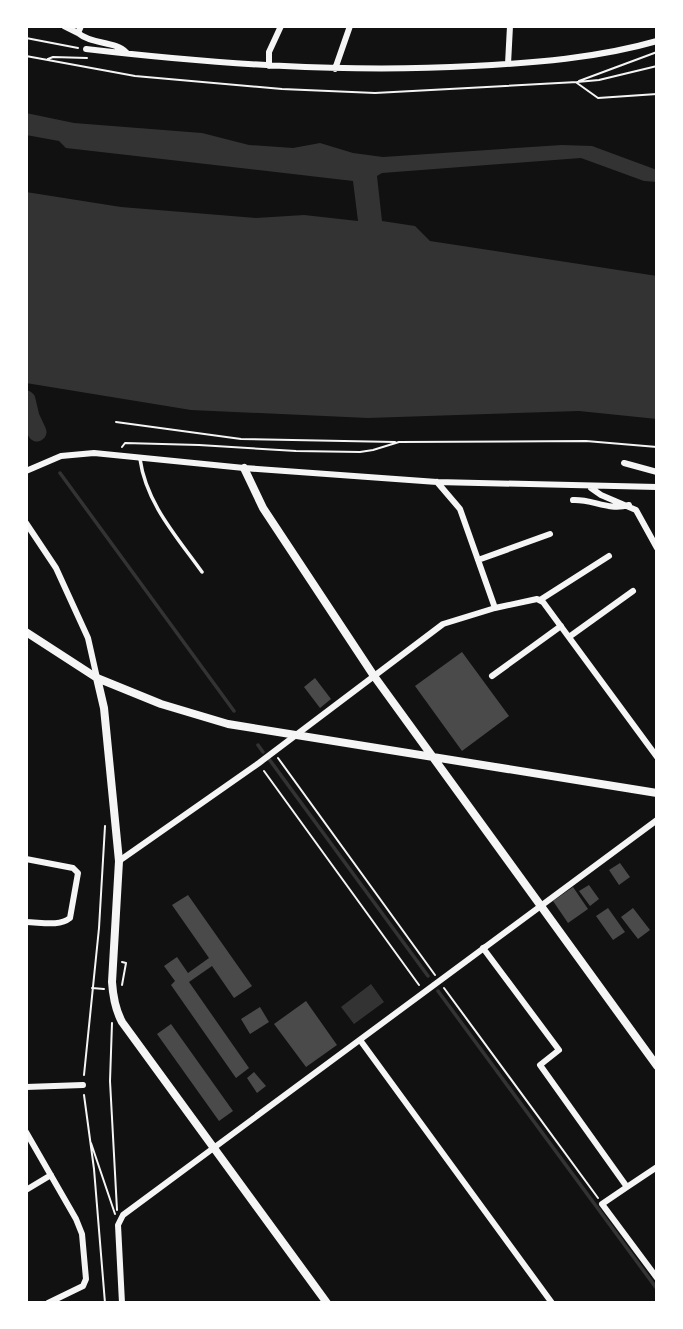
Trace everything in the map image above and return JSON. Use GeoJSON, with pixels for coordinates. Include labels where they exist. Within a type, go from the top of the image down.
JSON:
{"type":"FeatureCollection","features":[{"type":"Feature","properties":{"kind":"street"},"geometry":{"type":"LineString","coordinates":[[64,26],[79,29],[84,38],[120,46],[129,54]]}},
{"type":"Feature","properties":{"kind":"street"},"geometry":{"type":"LineString","coordinates":[[269,66],[269,52],[281,26]]}},
{"type":"Feature","properties":{"kind":"street"},"geometry":{"type":"LineString","coordinates":[[335,69],[351,26]]}},
{"type":"Feature","properties":{"kind":"street"},"geometry":{"type":"LineString","coordinates":[[508,64],[510,26]]}},
{"type":"Feature","properties":{"kind":"street"},"geometry":{"type":"LineString","coordinates":[[86,49],[269,66],[397,70],[508,64],[572,57],[657,41]]}},
{"type":"Feature","properties":{"kind":"street"},"geometry":{"type":"LineString","coordinates":[[26,471],[61,456],[80,453],[437,482],[657,487]]}},
{"type":"Feature","properties":{"kind":"street"},"geometry":{"type":"LineString","coordinates":[[624,463],[657,472]]}},
{"type":"Feature","properties":{"kind":"street"},"geometry":{"type":"LineString","coordinates":[[244,468],[263,508],[374,676],[657,1066]]}},
{"type":"Feature","properties":{"kind":"street"},"geometry":{"type":"LineString","coordinates":[[437,482],[460,509],[495,608]]}},
{"type":"Feature","properties":{"kind":"street"},"geometry":{"type":"LineString","coordinates":[[590,486],[600,495],[636,510],[657,548]]}},
{"type":"Feature","properties":{"kind":"street"},"geometry":{"type":"LineString","coordinates":[[573,500],[586,499],[600,506],[618,508],[629,505]]}},
{"type":"Feature","properties":{"kind":"street"},"geometry":{"type":"LineString","coordinates":[[26,523],[56,568],[88,638],[104,708],[120,861],[112,982],[117,1011],[122,1022],[327,1303]]}},
{"type":"Feature","properties":{"kind":"street"},"geometry":{"type":"LineString","coordinates":[[478,560],[550,534]]}},
{"type":"Feature","properties":{"kind":"street"},"geometry":{"type":"LineString","coordinates":[[120,861],[259,763],[443,624],[495,608],[540,600],[609,556]]}},
{"type":"Feature","properties":{"kind":"street"},"geometry":{"type":"LineString","coordinates":[[569,637],[633,592]]}},
{"type":"Feature","properties":{"kind":"street"},"geometry":{"type":"LineString","coordinates":[[540,600],[654,748],[657,758]]}},
{"type":"Feature","properties":{"kind":"street"},"geometry":{"type":"LineString","coordinates":[[492,677],[561,626]]}},
{"type":"Feature","properties":{"kind":"street"},"geometry":{"type":"LineString","coordinates":[[26,632],[97,678],[161,704],[228,724],[657,793]]}},
{"type":"Feature","properties":{"kind":"street"},"geometry":{"type":"LineString","coordinates":[[121,1303],[118,1225],[123,1215],[657,820]]}},
{"type":"Feature","properties":{"kind":"street"},"geometry":{"type":"LineString","coordinates":[[26,859],[73,868],[78,873],[70,918],[65,922],[26,922]]}},
{"type":"Feature","properties":{"kind":"street"},"geometry":{"type":"LineString","coordinates":[[483,948],[559,1050],[540,1065],[627,1187]]}},
{"type":"Feature","properties":{"kind":"street"},"geometry":{"type":"LineString","coordinates":[[360,1040],[552,1303]]}},
{"type":"Feature","properties":{"kind":"street"},"geometry":{"type":"LineString","coordinates":[[26,1087],[83,1085]]}},
{"type":"Feature","properties":{"kind":"street"},"geometry":{"type":"LineString","coordinates":[[26,1132],[82,1234],[86,1279],[83,1286],[48,1303]]}},
{"type":"Feature","properties":{"kind":"street"},"geometry":{"type":"LineString","coordinates":[[657,1167],[602,1204],[657,1278]]}},
{"type":"Feature","properties":{"kind":"street"},"geometry":{"type":"LineString","coordinates":[[26,1190],[51,1175]]}},
{"type":"Feature","properties":{"kind":"lane"},"geometry":{"type":"LineString","coordinates":[[139,457],[146,489],[202,572]]}},
{"type":"Feature","properties":{"kind":"path"},"geometry":{"type":"LineString","coordinates":[[26,38],[86,49]]}},
{"type":"Feature","properties":{"kind":"path"},"geometry":{"type":"LineString","coordinates":[[577,82],[657,52]]}},
{"type":"Feature","properties":{"kind":"path"},"geometry":{"type":"LineString","coordinates":[[26,56],[135,76],[282,89],[375,93],[599,80],[657,66]]}},
{"type":"Feature","properties":{"kind":"path"},"geometry":{"type":"LineString","coordinates":[[577,82],[598,98],[657,94]]}},
{"type":"Feature","properties":{"kind":"path"},"geometry":{"type":"LineString","coordinates":[[116,422],[241,439],[586,442],[657,447]]}},
{"type":"Feature","properties":{"kind":"path"},"geometry":{"type":"LineString","coordinates":[[118,454],[125,443],[360,452],[399,442]]}},
{"type":"Feature","properties":{"kind":"path"},"geometry":{"type":"LineString","coordinates":[[259,763],[424,992]]}},
{"type":"Feature","properties":{"kind":"path"},"geometry":{"type":"LineString","coordinates":[[106,821],[99,928],[83,1085],[106,1303]]}},
{"type":"Feature","properties":{"kind":"path"},"geometry":{"type":"LineString","coordinates":[[112,1020],[110,1081],[118,1225]]}},
{"type":"Feature","properties":{"kind":"path"},"geometry":{"type":"LineString","coordinates":[[90,1140],[111,1196],[118,1225]]}},
{"type":"Feature","properties":{"kind":"shaded area"},"geometry":{"type":"Polygon","coordinates":[[[26,113],[74,123],[202,133],[249,145],[293,148],[320,143],[353,153],[383,157],[562,145],[592,146],[657,170],[657,182],[644,181],[581,158],[382,173],[377,176],[382,221],[415,226],[430,241],[657,276],[657,419],[579,411],[368,418],[191,410],[26,383],[26,192],[121,207],[256,218],[304,215],[358,221],[353,181],[66,148],[59,141],[26,135],[26,113]]]}},
{"type":"Feature","properties":{"kind":"shaded area"},"geometry":{"type":"Polygon","coordinates":[[[371,984],[384,1002],[354,1024],[341,1007],[371,984]]]}},
{"type":"Feature","properties":{"kind":"building"},"geometry":{"type":"Polygon","coordinates":[[[462,652],[509,716],[462,751],[415,686],[462,652]]]}},
{"type":"Feature","properties":{"kind":"building"},"geometry":{"type":"Polygon","coordinates":[[[315,678],[331,699],[320,708],[304,687],[315,678]]]}},
{"type":"Feature","properties":{"kind":"building"},"geometry":{"type":"Polygon","coordinates":[[[620,863],[630,877],[619,885],[609,870],[620,863]]]}},
{"type":"Feature","properties":{"kind":"building"},"geometry":{"type":"Polygon","coordinates":[[[589,885],[599,899],[590,906],[579,891],[589,885]]]}},
{"type":"Feature","properties":{"kind":"building"},"geometry":{"type":"Polygon","coordinates":[[[573,887],[588,909],[568,923],[553,901],[573,887]]]}},
{"type":"Feature","properties":{"kind":"building"},"geometry":{"type":"Polygon","coordinates":[[[188,895],[252,986],[234,998],[212,966],[189,982],[249,1068],[236,1078],[171,985],[175,981],[164,966],[177,957],[188,973],[209,958],[172,905],[188,895]]]}},
{"type":"Feature","properties":{"kind":"building"},"geometry":{"type":"Polygon","coordinates":[[[608,908],[625,932],[613,940],[596,916],[608,908]]]}},
{"type":"Feature","properties":{"kind":"building"},"geometry":{"type":"Polygon","coordinates":[[[633,908],[650,930],[638,939],[621,917],[633,908]]]}},
{"type":"Feature","properties":{"kind":"building"},"geometry":{"type":"Polygon","coordinates":[[[306,1001],[337,1045],[306,1067],[274,1024],[306,1001]]]}},
{"type":"Feature","properties":{"kind":"building"},"geometry":{"type":"Polygon","coordinates":[[[260,1007],[269,1022],[250,1034],[241,1019],[260,1007]]]}},
{"type":"Feature","properties":{"kind":"building"},"geometry":{"type":"Polygon","coordinates":[[[171,1024],[233,1111],[219,1121],[157,1034],[171,1024]]]}},
{"type":"Feature","properties":{"kind":"building"},"geometry":{"type":"Polygon","coordinates":[[[254,1072],[266,1086],[257,1093],[247,1078],[254,1072]]]}},
{"type":"Feature","properties":{"kind":"waterway"},"geometry":{"type":"LineString","coordinates":[[26,400],[37,432]]}},
{"type":"Feature","properties":{"kind":"waterway"},"geometry":{"type":"LineString","coordinates":[[60,473],[234,711]]}},
{"type":"Feature","properties":{"kind":"waterway"},"geometry":{"type":"LineString","coordinates":[[258,745],[263,752]]}},
{"type":"Feature","properties":{"kind":"waterway"},"geometry":{"type":"LineString","coordinates":[[269,759],[428,976]]}},
{"type":"Feature","properties":{"kind":"waterway"},"geometry":{"type":"LineString","coordinates":[[438,991],[657,1289]]}}]}
